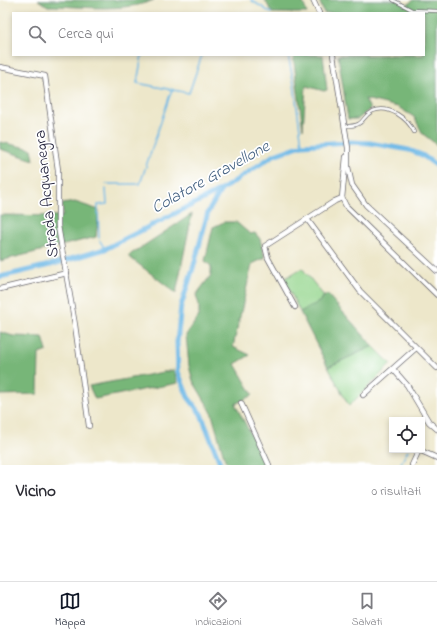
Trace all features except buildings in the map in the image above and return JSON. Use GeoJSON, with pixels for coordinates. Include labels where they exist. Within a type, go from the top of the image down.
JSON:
{"type":"FeatureCollection","features":[{"type":"Feature","properties":{"kind":"street"},"geometry":{"type":"LineString","coordinates":[[313,0],[319,12]]}},
{"type":"Feature","properties":{"kind":"street"},"geometry":{"type":"LineString","coordinates":[[333,56],[348,148],[349,176],[357,193],[366,205],[437,271]]}},
{"type":"Feature","properties":{"kind":"street","name":"Strada Acquanegra"},"geometry":{"type":"LineString","coordinates":[[0,67],[45,76],[58,170],[58,226],[67,273],[89,426]]}},
{"type":"Feature","properties":{"kind":"street"},"geometry":{"type":"LineString","coordinates":[[348,148],[344,166],[342,198],[346,206],[437,295]]}},
{"type":"Feature","properties":{"kind":"street"},"geometry":{"type":"LineString","coordinates":[[295,308],[268,258],[265,246],[342,198]]}},
{"type":"Feature","properties":{"kind":"street"},"geometry":{"type":"LineString","coordinates":[[307,219],[350,279],[437,368]]}},
{"type":"Feature","properties":{"kind":"street"},"geometry":{"type":"LineString","coordinates":[[0,289],[67,273]]}},
{"type":"Feature","properties":{"kind":"street"},"geometry":{"type":"LineString","coordinates":[[364,396],[416,348]]}},
{"type":"Feature","properties":{"kind":"street"},"geometry":{"type":"LineString","coordinates":[[393,368],[408,385],[429,422],[437,429]]}},
{"type":"Feature","properties":{"kind":"street"},"geometry":{"type":"LineString","coordinates":[[241,403],[270,465]]}},
{"type":"Feature","properties":{"kind":"street"},"geometry":{"type":"LineString","coordinates":[[412,465],[419,450],[437,458]]}},
{"type":"Feature","properties":{"kind":"lane"},"geometry":{"type":"LineString","coordinates":[[393,0],[412,10],[437,11]]}},
{"type":"Feature","properties":{"kind":"lane"},"geometry":{"type":"LineString","coordinates":[[345,126],[354,126],[362,123],[369,114],[380,110],[392,112],[404,118],[414,132]]}},
{"type":"Feature","properties":{"kind":"green space"},"geometry":{"type":"Polygon","coordinates":[[[38,0],[154,0],[129,6],[102,8],[48,6],[38,0]]]}},
{"type":"Feature","properties":{"kind":"green space"},"geometry":{"type":"Polygon","coordinates":[[[265,0],[302,0],[307,12],[271,12],[265,0]]]}},
{"type":"Feature","properties":{"kind":"green space"},"geometry":{"type":"Polygon","coordinates":[[[319,0],[398,0],[407,5],[413,0],[437,0],[437,145],[423,134],[414,117],[398,107],[365,99],[370,109],[358,119],[348,119],[338,56],[425,56],[425,12],[324,12],[319,0]]]}},
{"type":"Feature","properties":{"kind":"green space"},"geometry":{"type":"Polygon","coordinates":[[[293,56],[323,56],[327,90],[324,91],[306,86],[303,129],[293,56]]]}},
{"type":"Feature","properties":{"kind":"green space"},"geometry":{"type":"Polygon","coordinates":[[[0,142],[32,149],[34,160],[0,149],[0,142]]]}},
{"type":"Feature","properties":{"kind":"green space"},"geometry":{"type":"Polygon","coordinates":[[[75,202],[99,210],[96,237],[0,261],[0,215],[63,216],[62,204],[75,202]]]}},
{"type":"Feature","properties":{"kind":"green space"},"geometry":{"type":"Polygon","coordinates":[[[192,214],[176,293],[128,256],[192,214]]]}},
{"type":"Feature","properties":{"kind":"green space"},"geometry":{"type":"Polygon","coordinates":[[[224,222],[236,222],[250,234],[255,233],[260,239],[265,258],[252,264],[233,347],[250,355],[235,364],[253,395],[235,404],[267,465],[230,465],[225,460],[211,411],[193,381],[189,366],[186,335],[199,316],[199,305],[196,295],[211,275],[211,266],[205,261],[213,227],[224,222]]]}},
{"type":"Feature","properties":{"kind":"green space"},"geometry":{"type":"Polygon","coordinates":[[[302,268],[324,296],[319,302],[300,312],[284,279],[302,268]]]}},
{"type":"Feature","properties":{"kind":"green space"},"geometry":{"type":"Polygon","coordinates":[[[327,294],[373,346],[328,367],[300,312],[319,302],[327,294]]]}},
{"type":"Feature","properties":{"kind":"green space"},"geometry":{"type":"Polygon","coordinates":[[[0,332],[13,336],[43,337],[47,351],[39,354],[38,394],[0,395],[0,332]]]}},
{"type":"Feature","properties":{"kind":"green space"},"geometry":{"type":"Polygon","coordinates":[[[373,346],[391,364],[349,406],[328,367],[373,346]]]}},
{"type":"Feature","properties":{"kind":"green space"},"geometry":{"type":"Polygon","coordinates":[[[174,370],[178,383],[95,399],[89,386],[174,370]]]}},
{"type":"Feature","properties":{"kind":"waterway"},"geometry":{"type":"LineString","coordinates":[[251,0],[269,12]]}},
{"type":"Feature","properties":{"kind":"waterway"},"geometry":{"type":"LineString","coordinates":[[142,56],[137,83],[189,93],[202,56]]}},
{"type":"Feature","properties":{"kind":"waterway"},"geometry":{"type":"LineString","coordinates":[[288,56],[294,84],[302,145]]}},
{"type":"Feature","properties":{"kind":"waterway"},"geometry":{"type":"LineString","coordinates":[[106,184],[140,184],[172,89]]}},
{"type":"Feature","properties":{"kind":"waterway","name":"Colatore Gravellone"},"geometry":{"type":"LineString","coordinates":[[0,277],[54,264],[105,249],[221,190],[274,155],[302,145],[349,142],[370,143],[409,150],[422,155],[437,166]]}},
{"type":"Feature","properties":{"kind":"waterway"},"geometry":{"type":"LineString","coordinates":[[99,238],[98,205],[107,204],[106,189]]}},
{"type":"Feature","properties":{"kind":"waterway"},"geometry":{"type":"LineString","coordinates":[[221,190],[208,212],[181,306],[177,342],[178,372],[188,397],[201,414],[221,465]]}},
{"type":"Feature","properties":{"kind":"waterway"},"geometry":{"type":"LineString","coordinates":[[100,241],[105,249]]}},
{"type":"Feature","properties":{"kind":"waterway"},"geometry":{"type":"LineString","coordinates":[[400,465],[406,453]]}}]}
